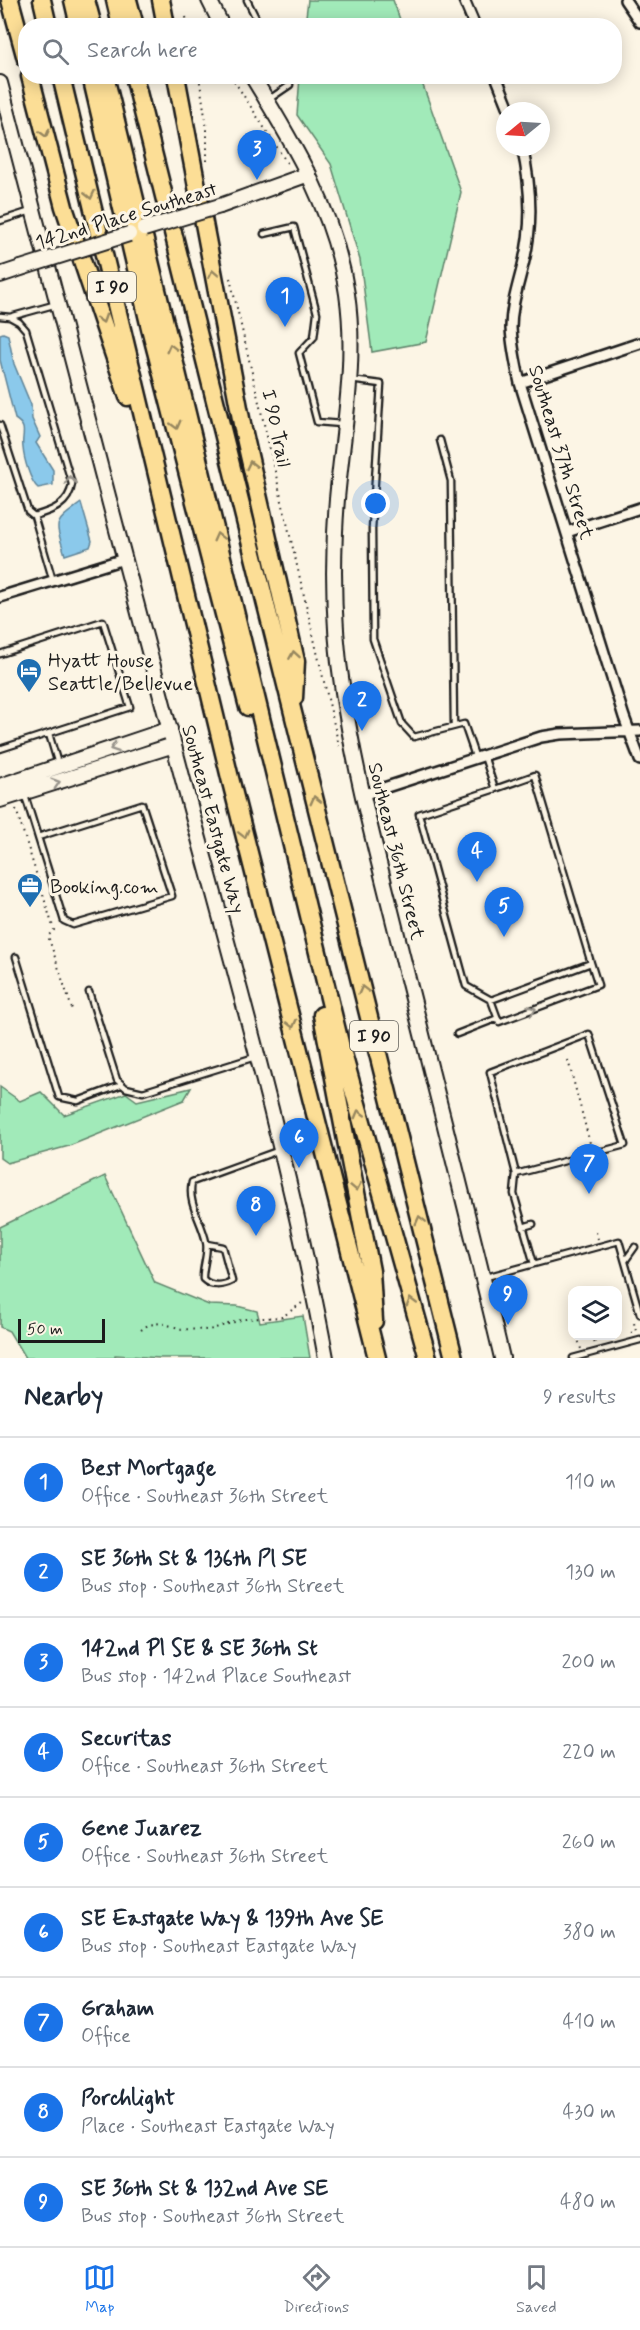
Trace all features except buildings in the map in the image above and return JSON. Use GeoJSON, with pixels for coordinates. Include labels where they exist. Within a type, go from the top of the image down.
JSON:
{"type":"FeatureCollection","features":[{"type":"Feature","properties":{"kind":"highway"},"geometry":{"type":"LineString","coordinates":[[10,0],[18,30]]}},
{"type":"Feature","properties":{"kind":"highway"},"geometry":{"type":"LineString","coordinates":[[42,0],[46,18]]}},
{"type":"Feature","properties":{"kind":"highway"},"geometry":{"type":"LineString","coordinates":[[73,0],[77,18]]}},
{"type":"Feature","properties":{"kind":"highway"},"geometry":{"type":"LineString","coordinates":[[86,0],[91,18]]}},
{"type":"Feature","properties":{"kind":"highway"},"geometry":{"type":"LineString","coordinates":[[115,0],[119,18]]}},
{"type":"Feature","properties":{"kind":"highway"},"geometry":{"type":"LineString","coordinates":[[129,0],[133,18]]}},
{"type":"Feature","properties":{"kind":"highway"},"geometry":{"type":"LineString","coordinates":[[161,0],[164,18]]}},
{"type":"Feature","properties":{"kind":"highway"},"geometry":{"type":"LineString","coordinates":[[32,84],[64,207],[161,497]]}},
{"type":"Feature","properties":{"kind":"highway","name":"I 90"},"geometry":{"type":"LineString","coordinates":[[63,84],[161,497],[376,1355]]}},
{"type":"Feature","properties":{"kind":"highway"},"geometry":{"type":"LineString","coordinates":[[94,84],[127,194]]}},
{"type":"Feature","properties":{"kind":"highway"},"geometry":{"type":"LineString","coordinates":[[106,84],[127,194],[330,1052],[371,1270],[376,1355]]}},
{"type":"Feature","properties":{"kind":"highway","name":"I 90"},"geometry":{"type":"LineString","coordinates":[[136,84],[454,1358]]}},
{"type":"Feature","properties":{"kind":"highway"},"geometry":{"type":"LineString","coordinates":[[148,84],[199,337]]}},
{"type":"Feature","properties":{"kind":"highway"},"geometry":{"type":"LineString","coordinates":[[178,84],[243,429],[296,661],[294,713]]}},
{"type":"Feature","properties":{"kind":"highway"},"geometry":{"type":"LineString","coordinates":[[158,326],[340,1043],[428,1358]]}},
{"type":"Feature","properties":{"kind":"main road"},"geometry":{"type":"LineString","coordinates":[[209,0],[218,18]]}},
{"type":"Feature","properties":{"kind":"main road","name":"Southeast Eastgate Way"},"geometry":{"type":"LineString","coordinates":[[0,83],[257,1056],[326,1358]]}},
{"type":"Feature","properties":{"kind":"main road","name":"Southeast 36th Street"},"geometry":{"type":"LineString","coordinates":[[257,84],[309,174],[328,214],[347,295],[351,343],[337,503],[336,629],[342,688],[362,795],[502,1358]]}},
{"type":"Feature","properties":{"kind":"main road","name":"142nd Place Southeast"},"geometry":{"type":"LineString","coordinates":[[0,275],[220,206],[309,174]]}},
{"type":"Feature","properties":{"kind":"main road"},"geometry":{"type":"LineString","coordinates":[[0,800],[59,766],[170,729]]}},
{"type":"Feature","properties":{"kind":"main road"},"geometry":{"type":"LineString","coordinates":[[0,786],[22,786],[174,745]]}},
{"type":"Feature","properties":{"kind":"street"},"geometry":{"type":"LineString","coordinates":[[464,0],[472,18]]}},
{"type":"Feature","properties":{"kind":"street"},"geometry":{"type":"LineString","coordinates":[[625,0],[640,22]]}},
{"type":"Feature","properties":{"kind":"street"},"geometry":{"type":"LineString","coordinates":[[499,84],[506,102]]}},
{"type":"Feature","properties":{"kind":"street","name":"Southeast 37th Street"},"geometry":{"type":"LineString","coordinates":[[524,156],[529,187],[528,229],[511,327],[520,382],[567,532],[635,731],[640,760]]}},
{"type":"Feature","properties":{"kind":"street"},"geometry":{"type":"LineString","coordinates":[[520,382],[640,343]]}},
{"type":"Feature","properties":{"kind":"street"},"geometry":{"type":"LineString","coordinates":[[567,532],[640,508]]}},
{"type":"Feature","properties":{"kind":"street"},"geometry":{"type":"LineString","coordinates":[[0,597],[124,559]]}},
{"type":"Feature","properties":{"kind":"street"},"geometry":{"type":"LineString","coordinates":[[362,795],[560,734],[635,731]]}},
{"type":"Feature","properties":{"kind":"lane"},"geometry":{"type":"LineString","coordinates":[[247,0],[256,18]]}},
{"type":"Feature","properties":{"kind":"lane"},"geometry":{"type":"LineString","coordinates":[[267,101],[290,84]]}},
{"type":"Feature","properties":{"kind":"lane"},"geometry":{"type":"LineString","coordinates":[[0,221],[33,210]]}},
{"type":"Feature","properties":{"kind":"lane"},"geometry":{"type":"LineString","coordinates":[[264,234],[294,227],[317,313],[314,337],[299,353],[317,422],[345,424]]}},
{"type":"Feature","properties":{"kind":"lane"},"geometry":{"type":"LineString","coordinates":[[0,316],[10,316],[57,304]]}},
{"type":"Feature","properties":{"kind":"lane"},"geometry":{"type":"LineString","coordinates":[[10,316],[19,321],[26,330],[72,483],[69,496],[61,505],[34,516]]}},
{"type":"Feature","properties":{"kind":"lane"},"geometry":{"type":"LineString","coordinates":[[349,380],[381,384],[372,529],[373,639],[402,724],[414,737],[464,724],[495,789]]}},
{"type":"Feature","properties":{"kind":"lane"},"geometry":{"type":"LineString","coordinates":[[0,425],[28,511],[34,516],[53,581]]}},
{"type":"Feature","properties":{"kind":"lane"},"geometry":{"type":"LineString","coordinates":[[440,440],[451,481],[454,726]]}},
{"type":"Feature","properties":{"kind":"lane"},"geometry":{"type":"LineString","coordinates":[[0,654],[103,621],[130,707],[0,748]]}},
{"type":"Feature","properties":{"kind":"lane"},"geometry":{"type":"LineString","coordinates":[[49,734],[59,766]]}},
{"type":"Feature","properties":{"kind":"lane"},"geometry":{"type":"LineString","coordinates":[[535,775],[591,963],[598,985],[499,1022],[491,1000],[466,986],[419,814],[535,775]]}},
{"type":"Feature","properties":{"kind":"lane"},"geometry":{"type":"LineString","coordinates":[[22,786],[64,921],[73,925],[172,896],[142,804],[38,837]]}},
{"type":"Feature","properties":{"kind":"lane"},"geometry":{"type":"LineString","coordinates":[[16,957],[59,1097],[78,1101],[121,1085]]}},
{"type":"Feature","properties":{"kind":"lane"},"geometry":{"type":"LineString","coordinates":[[491,1000],[591,963]]}},
{"type":"Feature","properties":{"kind":"lane"},"geometry":{"type":"LineString","coordinates":[[89,992],[121,1085],[132,1091],[143,1092],[257,1056]]}},
{"type":"Feature","properties":{"kind":"lane"},"geometry":{"type":"LineString","coordinates":[[457,1034],[498,1018]]}},
{"type":"Feature","properties":{"kind":"lane"},"geometry":{"type":"LineString","coordinates":[[516,1174],[625,1145],[589,1034],[490,1072],[516,1174],[514,1194],[534,1264]]}},
{"type":"Feature","properties":{"kind":"lane"},"geometry":{"type":"LineString","coordinates":[[207,1244],[223,1247],[232,1281],[217,1286],[208,1284],[203,1279],[202,1264],[207,1244],[191,1200],[192,1182],[280,1150]]}},
{"type":"Feature","properties":{"kind":"lane"},"geometry":{"type":"LineString","coordinates":[[523,1227],[533,1224]]}},
{"type":"Feature","properties":{"kind":"lane"},"geometry":{"type":"LineString","coordinates":[[482,1278],[619,1241],[640,1314]]}},
{"type":"Feature","properties":{"kind":"lane"},"geometry":{"type":"LineString","coordinates":[[625,1261],[635,1247]]}},
{"type":"Feature","properties":{"kind":"lane"},"geometry":{"type":"LineString","coordinates":[[573,1358],[640,1340]]}},
{"type":"Feature","properties":{"kind":"path"},"geometry":{"type":"LineString","coordinates":[[200,84],[207,130],[208,169]]}},
{"type":"Feature","properties":{"kind":"path"},"geometry":{"type":"LineString","coordinates":[[236,84],[286,164]]}},
{"type":"Feature","properties":{"kind":"path","name":"I 90 Trail"},"geometry":{"type":"LineString","coordinates":[[229,273],[341,756]]}},
{"type":"Feature","properties":{"kind":"path"},"geometry":{"type":"LineString","coordinates":[[16,809],[54,930],[48,936],[73,1012]]}},
{"type":"Feature","properties":{"kind":"path"},"geometry":{"type":"LineString","coordinates":[[568,1059],[592,1154]]}},
{"type":"Feature","properties":{"kind":"path"},"geometry":{"type":"LineString","coordinates":[[584,1163],[586,1173]]}},
{"type":"Feature","properties":{"kind":"path"},"geometry":{"type":"LineString","coordinates":[[596,1232],[599,1242]]}},
{"type":"Feature","properties":{"kind":"path"},"geometry":{"type":"LineString","coordinates":[[141,1330],[148,1325],[161,1323],[182,1329],[209,1330],[244,1319],[282,1317],[302,1303]]}},
{"type":"Feature","properties":{"kind":"path"},"geometry":{"type":"LineString","coordinates":[[578,1340],[580,1348]]}},
{"type":"Feature","properties":{"kind":"path"},"geometry":{"type":"LineString","coordinates":[[594,1340],[595,1344]]}},
{"type":"Feature","properties":{"kind":"green space"},"geometry":{"type":"Polygon","coordinates":[[[308,0],[393,0],[399,18],[306,18],[308,0]]]}},
{"type":"Feature","properties":{"kind":"green space"},"geometry":{"type":"Polygon","coordinates":[[[299,84],[422,84],[461,192],[426,342],[372,352],[360,260],[331,164],[297,115],[299,84]]]}},
{"type":"Feature","properties":{"kind":"green space"},"geometry":{"type":"Polygon","coordinates":[[[0,1087],[20,1101],[41,1092],[64,1115],[126,1093],[137,1101],[191,1088],[184,1100],[69,1146],[7,1163],[0,1158],[0,1087]]]}},
{"type":"Feature","properties":{"kind":"green space"},"geometry":{"type":"Polygon","coordinates":[[[105,1176],[155,1283],[209,1305],[237,1306],[257,1311],[260,1322],[303,1316],[310,1358],[160,1358],[115,1355],[115,1358],[25,1358],[9,1331],[0,1327],[0,1227],[105,1176]]]}},
{"type":"Feature","properties":{"kind":"water"},"geometry":{"type":"Polygon","coordinates":[[[0,334],[8,335],[14,364],[31,405],[32,419],[40,437],[36,443],[53,470],[53,485],[38,488],[28,469],[23,448],[23,428],[15,419],[0,360],[0,334]]]}},
{"type":"Feature","properties":{"kind":"water"},"geometry":{"type":"Polygon","coordinates":[[[81,503],[92,541],[90,547],[65,555],[58,524],[65,515],[81,503]]]}},
{"type":"Feature","properties":{"kind":"place","name":"142nd Pl SE & SE 36th St"},"geometry":{"type":"Point","coordinates":[257,180]}},
{"type":"Feature","properties":{"kind":"place","name":"Best Mortgage"},"geometry":{"type":"Point","coordinates":[285,327]}},
{"type":"Feature","properties":{"kind":"place","name":"Hyatt House Seattle/Bellevue"},"geometry":{"type":"Point","coordinates":[29,694]}},
{"type":"Feature","properties":{"kind":"place","name":"SE 36th St & 136th Pl SE"},"geometry":{"type":"Point","coordinates":[362,731]}},
{"type":"Feature","properties":{"kind":"place","name":"Securitas"},"geometry":{"type":"Point","coordinates":[477,882]}},
{"type":"Feature","properties":{"kind":"place","name":"Booking.com"},"geometry":{"type":"Point","coordinates":[30,909]}},
{"type":"Feature","properties":{"kind":"place","name":"Gene Juarez"},"geometry":{"type":"Point","coordinates":[504,937]}},
{"type":"Feature","properties":{"kind":"place","name":"SE Eastgate Way & 139th Ave SE"},"geometry":{"type":"Point","coordinates":[299,1168]}},
{"type":"Feature","properties":{"kind":"place","name":"Graham"},"geometry":{"type":"Point","coordinates":[589,1194]}},
{"type":"Feature","properties":{"kind":"place","name":"Porchlight"},"geometry":{"type":"Point","coordinates":[256,1236]}},
{"type":"Feature","properties":{"kind":"place","name":"SE 36th St & 132nd Ave SE"},"geometry":{"type":"Point","coordinates":[508,1325]}}]}
